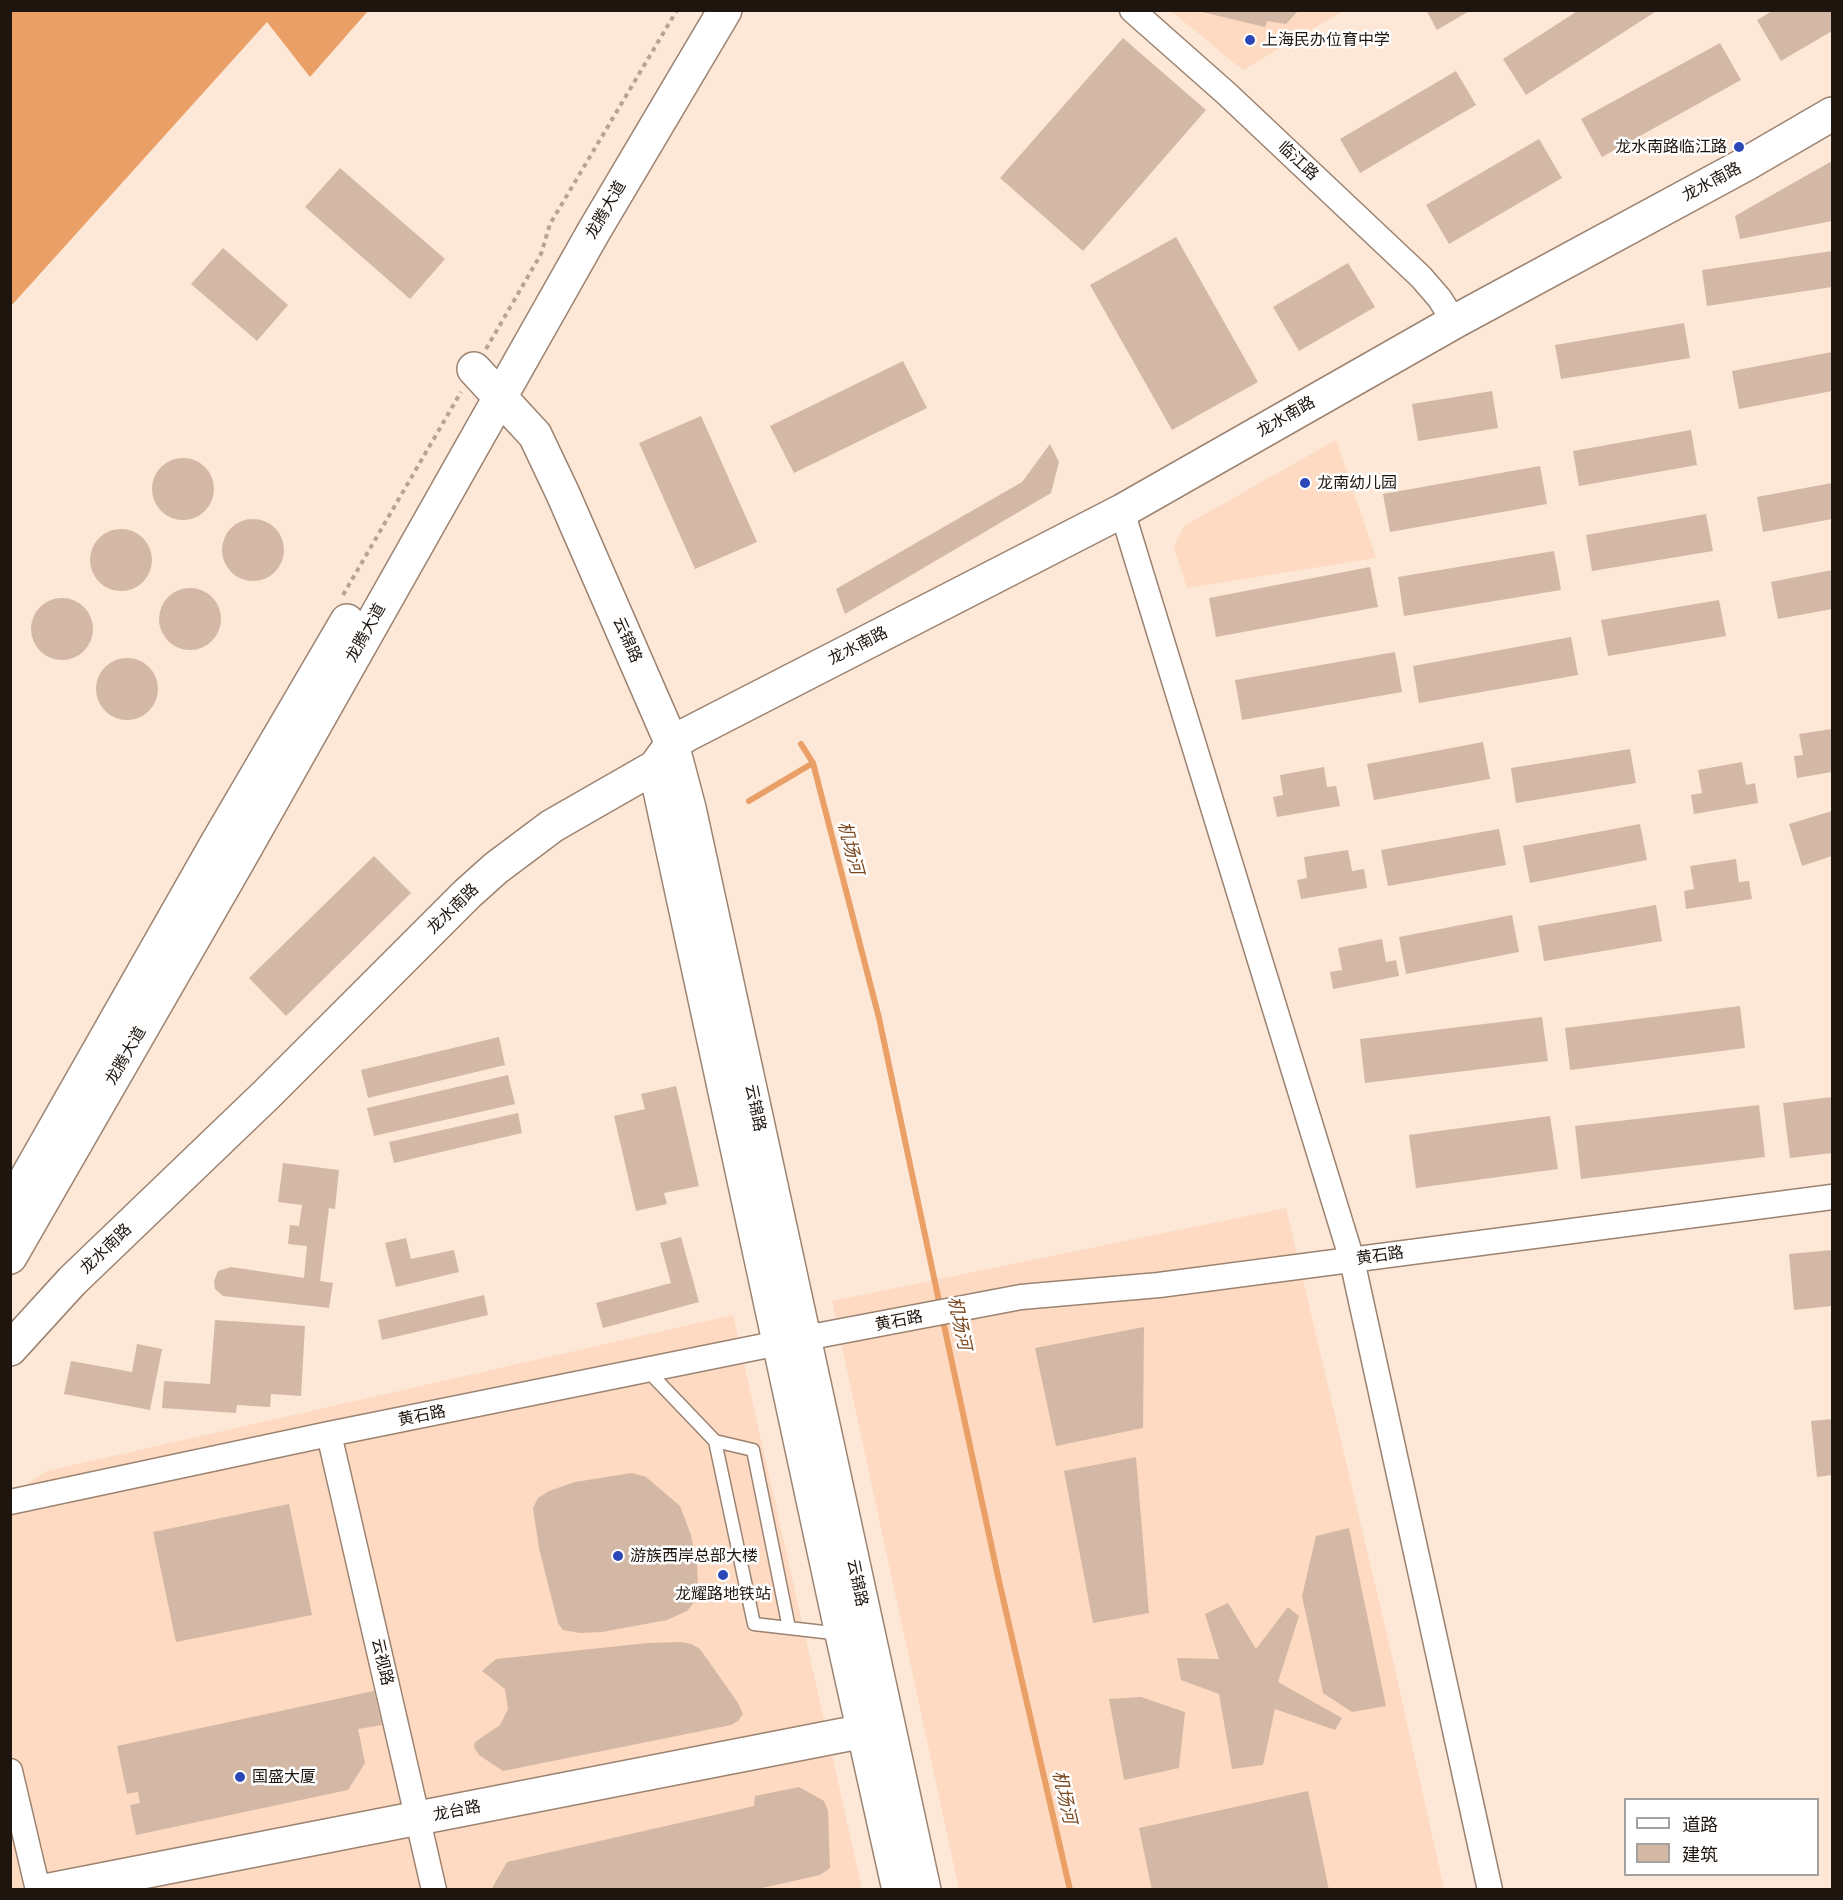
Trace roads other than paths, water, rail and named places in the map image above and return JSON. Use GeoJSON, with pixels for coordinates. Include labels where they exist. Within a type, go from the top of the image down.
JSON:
{"type":"FeatureCollection","features":[{"type":"Feature","properties":{"kind":"main road","name":"龙腾大道"},"geometry":{"type":"LineString","coordinates":[[10,1207],[210,856],[703,10]]}},
{"type":"Feature","properties":{"kind":"main road","name":"龙腾大道"},"geometry":{"type":"LineString","coordinates":[[10,1257],[250,840],[487,383],[594,231],[724,10]]}},
{"type":"Feature","properties":{"kind":"main road","name":"龙水南路"},"geometry":{"type":"LineString","coordinates":[[10,1349],[72,1281],[267,1094],[467,894],[552,826],[663,756],[708,724],[1122,511],[1454,322],[1746,164],[1833,114]]}},
{"type":"Feature","properties":{"kind":"main road","name":"云锦路"},"geometry":{"type":"LineString","coordinates":[[487,383],[535,435],[563,494],[663,756],[792,1341],[924,1890]]}},
{"type":"Feature","properties":{"kind":"main road","name":"云锦路"},"geometry":{"type":"LineString","coordinates":[[792,1341],[842,1634],[899,1890]]}},
{"type":"Feature","properties":{"kind":"main road","name":"龙台路"},"geometry":{"type":"LineString","coordinates":[[50,1890],[864,1731]]}},
{"type":"Feature","properties":{"kind":"street","name":"临江路"},"geometry":{"type":"LineString","coordinates":[[1132,10],[1227,94],[1421,277],[1440,299],[1454,322]]}},
{"type":"Feature","properties":{"kind":"street"},"geometry":{"type":"LineString","coordinates":[[1122,511],[1352,1260],[1490,1890]]}},
{"type":"Feature","properties":{"kind":"street","name":"黄石路"},"geometry":{"type":"LineString","coordinates":[[10,1502],[329,1434],[792,1341],[1020,1298],[1159,1286],[1833,1197]]}},
{"type":"Feature","properties":{"kind":"street","name":"云视路"},"geometry":{"type":"LineString","coordinates":[[329,1434],[434,1890]]}},
{"type":"Feature","properties":{"kind":"street"},"geometry":{"type":"LineString","coordinates":[[10,1771],[38,1890]]}},
{"type":"Feature","properties":{"kind":"lane"},"geometry":{"type":"LineString","coordinates":[[648,1371],[715,1441],[754,1624],[842,1634]]}},
{"type":"Feature","properties":{"kind":"lane"},"geometry":{"type":"LineString","coordinates":[[715,1441],[753,1450],[789,1628]]}},
{"type":"Feature","properties":{"kind":"waterway","name":"机场河"},"geometry":{"type":"LineString","coordinates":[[801,744],[813,763],[879,1018],[940,1306]]}},
{"type":"Feature","properties":{"kind":"waterway","name":"机场河"},"geometry":{"type":"LineString","coordinates":[[749,801],[813,763]]}},
{"type":"Feature","properties":{"kind":"waterway","name":"机场河"},"geometry":{"type":"LineString","coordinates":[[942,1316],[999,1581],[1070,1890]]}},
{"type":"Feature","properties":{"kind":"place","name":"上海民办位育中学"},"geometry":{"type":"Point","coordinates":[1250,40]}},
{"type":"Feature","properties":{"kind":"place","name":"龙水南路临江路"},"geometry":{"type":"Point","coordinates":[1739,147]}},
{"type":"Feature","properties":{"kind":"place","name":"龙南幼儿园"},"geometry":{"type":"Point","coordinates":[1305,483]}},
{"type":"Feature","properties":{"kind":"place","name":"游族西岸总部大楼"},"geometry":{"type":"Point","coordinates":[618,1556]}},
{"type":"Feature","properties":{"kind":"place","name":"龙耀路地铁站"},"geometry":{"type":"Point","coordinates":[723,1575]}},
{"type":"Feature","properties":{"kind":"place","name":"国盛大厦"},"geometry":{"type":"Point","coordinates":[240,1777]}}]}
